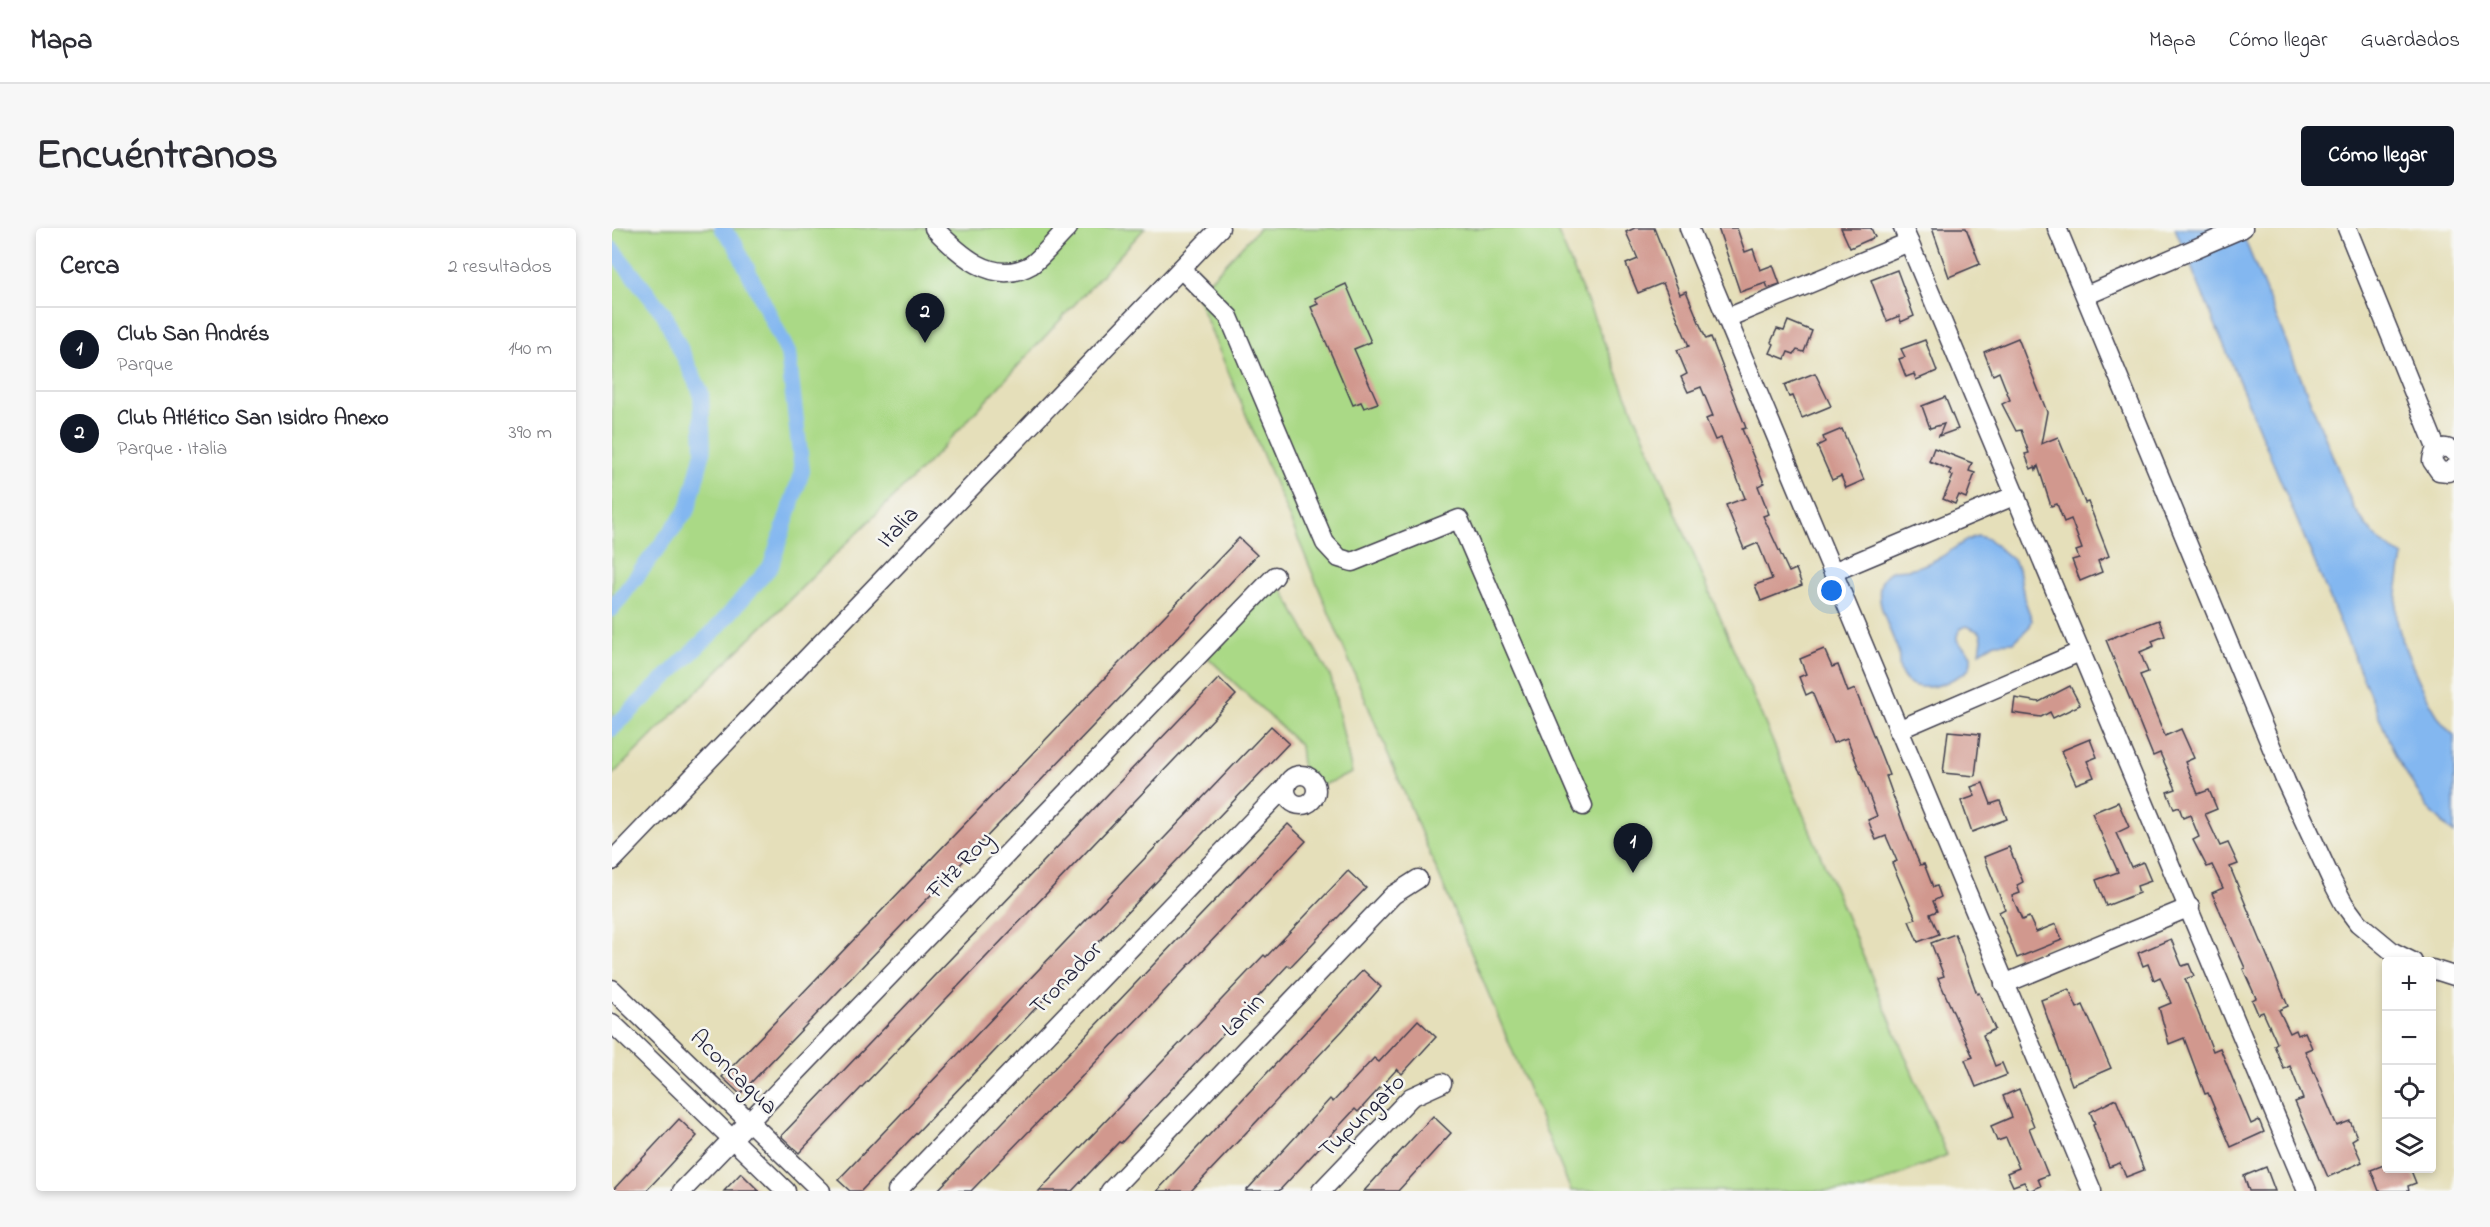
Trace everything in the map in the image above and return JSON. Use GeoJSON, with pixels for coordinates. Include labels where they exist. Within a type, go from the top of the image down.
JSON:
{"type":"FeatureCollection","features":[{"type":"Feature","properties":{"kind":"street"},"geometry":{"type":"LineString","coordinates":[[934,228],[961,256],[985,267],[1010,272],[1032,264],[1068,228]]}},
{"type":"Feature","properties":{"kind":"street","name":"Italia"},"geometry":{"type":"LineString","coordinates":[[612,861],[1220,228]]}},
{"type":"Feature","properties":{"kind":"street"},"geometry":{"type":"LineString","coordinates":[[1689,228],[2092,1191]]}},
{"type":"Feature","properties":{"kind":"street"},"geometry":{"type":"LineString","coordinates":[[2057,228],[2087,295],[2286,782],[2332,881],[2344,904],[2358,923],[2393,952],[2403,957]]}},
{"type":"Feature","properties":{"kind":"street"},"geometry":{"type":"LineString","coordinates":[[2087,295],[2243,228]]}},
{"type":"Feature","properties":{"kind":"street"},"geometry":{"type":"LineString","coordinates":[[2347,228],[2445,451],[2432,457],[2435,469],[2443,472],[2454,468]]}},
{"type":"Feature","properties":{"kind":"street"},"geometry":{"type":"LineString","coordinates":[[1727,318],[1906,235],[2307,1191]]}},
{"type":"Feature","properties":{"kind":"street"},"geometry":{"type":"LineString","coordinates":[[1181,269],[1229,317],[1325,543],[1339,558],[1353,562],[1459,519],[1583,806]]}},
{"type":"Feature","properties":{"kind":"street"},"geometry":{"type":"LineString","coordinates":[[1833,572],[2016,495]]}},
{"type":"Feature","properties":{"kind":"street","name":"Fitz Roy"},"geometry":{"type":"LineString","coordinates":[[682,1191],[1275,576]]}},
{"type":"Feature","properties":{"kind":"street"},"geometry":{"type":"LineString","coordinates":[[1898,730],[2082,651]]}},
{"type":"Feature","properties":{"kind":"street","name":"Tronador"},"geometry":{"type":"LineString","coordinates":[[897,1191],[1272,801],[1290,794]]}},
{"type":"Feature","properties":{"kind":"street","name":"Lanin"},"geometry":{"type":"LineString","coordinates":[[1110,1191],[1393,895],[1418,879]]}},
{"type":"Feature","properties":{"kind":"street"},"geometry":{"type":"LineString","coordinates":[[2004,984],[2190,908]]}},
{"type":"Feature","properties":{"kind":"street"},"geometry":{"type":"LineString","coordinates":[[2436,970],[2454,976]]}},
{"type":"Feature","properties":{"kind":"street","name":"Aconcagua"},"geometry":{"type":"LineString","coordinates":[[612,988],[821,1191]]}},
{"type":"Feature","properties":{"kind":"street","name":"Aconcagua"},"geometry":{"type":"LineString","coordinates":[[612,1023],[786,1191]]}},
{"type":"Feature","properties":{"kind":"street"},"geometry":{"type":"LineString","coordinates":[[666,1075],[682,1057]]}},
{"type":"Feature","properties":{"kind":"street","name":"Tupungato"},"geometry":{"type":"LineString","coordinates":[[1321,1191],[1411,1097],[1442,1083]]}},
{"type":"Feature","properties":{"kind":"green space"},"geometry":{"type":"Polygon","coordinates":[[[612,228],[1145,228],[933,458],[612,775],[612,228]]]}},
{"type":"Feature","properties":{"kind":"green space"},"geometry":{"type":"Polygon","coordinates":[[[1259,228],[1556,228],[1947,1155],[1862,1191],[1571,1191],[1196,295],[1259,228]]]}},
{"type":"Feature","properties":{"kind":"green space"},"geometry":{"type":"Polygon","coordinates":[[[1275,576],[1331,678],[1352,773],[1316,788],[1311,780],[1303,776],[1300,745],[1201,651],[1275,576]]]}},
{"type":"Feature","properties":{"kind":"water"},"geometry":{"type":"Polygon","coordinates":[[[2175,228],[2240,228],[2353,506],[2374,535],[2403,556],[2397,599],[2398,625],[2406,651],[2429,701],[2454,735],[2454,834],[2427,807],[2396,757],[2175,228]]]}},
{"type":"Feature","properties":{"kind":"water"},"geometry":{"type":"Polygon","coordinates":[[[1978,536],[1988,539],[2013,560],[2019,569],[2024,598],[2032,620],[2030,626],[2014,642],[1995,643],[1980,652],[1982,639],[1980,632],[1966,626],[1960,629],[1957,638],[1971,655],[1970,667],[1966,672],[1948,682],[1924,687],[1916,686],[1904,678],[1900,670],[1898,651],[1882,610],[1880,590],[1882,582],[1890,572],[1926,564],[1978,536]]]}},
{"type":"Feature","properties":{"kind":"building"},"geometry":{"type":"Polygon","coordinates":[[[1635,228],[1654,228],[1680,294],[1686,291],[1706,339],[1711,337],[1746,428],[1742,429],[1764,483],[1758,486],[1769,514],[1763,516],[1789,572],[1796,569],[1802,585],[1761,601],[1755,585],[1772,579],[1758,543],[1744,549],[1726,505],[1745,498],[1721,438],[1715,440],[1706,419],[1713,416],[1701,387],[1688,392],[1681,377],[1687,374],[1677,350],[1689,346],[1663,283],[1638,293],[1626,264],[1638,259],[1626,232],[1635,228]]]}},
{"type":"Feature","properties":{"kind":"building"},"geometry":{"type":"Polygon","coordinates":[[[1718,228],[1737,228],[1745,252],[1753,249],[1760,270],[1773,265],[1780,284],[1768,288],[1766,283],[1740,292],[1718,228]]]}},
{"type":"Feature","properties":{"kind":"building"},"geometry":{"type":"Polygon","coordinates":[[[1841,228],[1871,228],[1875,237],[1850,248],[1841,228]]]}},
{"type":"Feature","properties":{"kind":"building"},"geometry":{"type":"Polygon","coordinates":[[[1932,228],[1966,228],[1980,264],[1949,277],[1932,228]]]}},
{"type":"Feature","properties":{"kind":"building"},"geometry":{"type":"Polygon","coordinates":[[[1897,270],[1914,316],[1901,322],[1899,316],[1887,321],[1871,280],[1897,270]]]}},
{"type":"Feature","properties":{"kind":"building"},"geometry":{"type":"Polygon","coordinates":[[[1346,284],[1371,342],[1354,349],[1378,403],[1364,408],[1361,402],[1353,405],[1311,307],[1318,304],[1315,298],[1346,284]]]}},
{"type":"Feature","properties":{"kind":"building"},"geometry":{"type":"Polygon","coordinates":[[[1788,321],[1812,331],[1804,352],[1797,350],[1794,354],[1788,352],[1785,359],[1770,353],[1774,344],[1771,342],[1777,329],[1784,331],[1788,321]]]}},
{"type":"Feature","properties":{"kind":"building"},"geometry":{"type":"Polygon","coordinates":[[[2018,338],[2047,412],[2041,444],[2058,437],[2085,503],[2088,502],[2109,556],[2098,561],[2102,572],[2080,581],[2072,560],[2079,558],[2076,551],[2082,549],[2071,519],[2064,522],[2057,504],[2051,506],[2038,466],[2036,470],[2035,467],[2031,469],[2025,454],[2029,453],[2021,430],[2016,431],[2002,404],[2010,400],[1999,372],[1993,375],[1984,352],[2018,338]]]}},
{"type":"Feature","properties":{"kind":"building"},"geometry":{"type":"Polygon","coordinates":[[[1925,340],[1937,371],[1916,380],[1914,374],[1906,377],[1899,359],[1905,357],[1901,349],[1925,340]]]}},
{"type":"Feature","properties":{"kind":"building"},"geometry":{"type":"Polygon","coordinates":[[[1815,373],[1831,406],[1802,418],[1793,396],[1789,397],[1784,385],[1815,373]]]}},
{"type":"Feature","properties":{"kind":"building"},"geometry":{"type":"Polygon","coordinates":[[[1945,397],[1958,429],[1939,436],[1944,424],[1930,428],[1922,406],[1945,397]]]}},
{"type":"Feature","properties":{"kind":"building"},"geometry":{"type":"Polygon","coordinates":[[[1842,429],[1864,480],[1846,488],[1841,476],[1832,480],[1817,446],[1825,442],[1823,437],[1842,429]]]}},
{"type":"Feature","properties":{"kind":"building"},"geometry":{"type":"Polygon","coordinates":[[[1934,448],[1972,463],[1969,471],[1975,473],[1966,498],[1959,495],[1955,504],[1943,499],[1953,476],[1949,474],[1951,470],[1929,461],[1934,448]]]}},
{"type":"Feature","properties":{"kind":"building"},"geometry":{"type":"Polygon","coordinates":[[[1239,538],[1257,555],[740,1094],[722,1077],[1239,538]]]}},
{"type":"Feature","properties":{"kind":"building"},"geometry":{"type":"Polygon","coordinates":[[[2159,620],[2165,636],[2152,641],[2154,646],[2140,652],[2148,672],[2140,675],[2165,736],[2181,729],[2194,758],[2185,762],[2198,794],[2209,790],[2217,809],[2205,814],[2220,846],[2228,843],[2238,864],[2230,867],[2288,1006],[2279,1010],[2290,1033],[2296,1030],[2298,1035],[2305,1032],[2312,1048],[2305,1051],[2337,1126],[2350,1121],[2357,1137],[2352,1140],[2362,1162],[2328,1177],[2295,1102],[2303,1099],[2290,1066],[2284,1069],[2274,1045],[2277,1043],[2263,1012],[2258,1014],[2252,1000],[2256,998],[2243,969],[2245,968],[2212,893],[2223,888],[2212,865],[2207,867],[2193,840],[2199,837],[2190,815],[2183,818],[2179,807],[2174,809],[2167,792],[2176,789],[2160,753],[2153,756],[2106,640],[2159,620]]]}},
{"type":"Feature","properties":{"kind":"building"},"geometry":{"type":"Polygon","coordinates":[[[1824,649],[1832,667],[1838,665],[1848,692],[1855,689],[1889,775],[1886,776],[1905,829],[1920,865],[1924,864],[1933,887],[1937,886],[1941,897],[1933,901],[1937,911],[1930,914],[1939,934],[1918,942],[1909,921],[1916,919],[1892,863],[1897,861],[1886,836],[1876,840],[1868,820],[1877,816],[1847,738],[1833,743],[1812,692],[1806,695],[1799,677],[1806,674],[1800,659],[1824,649]]]}},
{"type":"Feature","properties":{"kind":"building"},"geometry":{"type":"Polygon","coordinates":[[[1219,678],[1236,695],[799,1153],[781,1136],[1219,678]]]}},
{"type":"Feature","properties":{"kind":"building"},"geometry":{"type":"Polygon","coordinates":[[[2070,686],[2080,705],[2053,718],[2050,712],[2041,717],[2013,713],[2015,698],[2039,702],[2070,686]]]}},
{"type":"Feature","properties":{"kind":"building"},"geometry":{"type":"Polygon","coordinates":[[[1271,726],[1289,743],[861,1191],[850,1191],[838,1180],[1271,726]]]}},
{"type":"Feature","properties":{"kind":"building"},"geometry":{"type":"Polygon","coordinates":[[[1948,731],[1980,734],[1975,776],[1943,773],[1948,731]]]}},
{"type":"Feature","properties":{"kind":"building"},"geometry":{"type":"Polygon","coordinates":[[[2090,739],[2097,757],[2087,761],[2094,777],[2076,784],[2061,751],[2090,739]]]}},
{"type":"Feature","properties":{"kind":"building"},"geometry":{"type":"Polygon","coordinates":[[[1983,783],[1991,804],[2000,801],[2007,819],[1972,832],[1961,801],[1975,796],[1971,787],[1983,783]]]}},
{"type":"Feature","properties":{"kind":"building"},"geometry":{"type":"Polygon","coordinates":[[[2118,802],[2129,827],[2116,833],[2131,867],[2143,862],[2151,881],[2137,886],[2139,893],[2106,906],[2096,880],[2118,872],[2092,813],[2118,802]]]}},
{"type":"Feature","properties":{"kind":"building"},"geometry":{"type":"Polygon","coordinates":[[[1288,824],[1306,841],[1153,1003],[971,1191],[937,1191],[1288,824]]]}},
{"type":"Feature","properties":{"kind":"building"},"geometry":{"type":"Polygon","coordinates":[[[2009,847],[2023,882],[2017,885],[2020,893],[2012,896],[2022,920],[2029,917],[2036,932],[2056,924],[2062,940],[2017,958],[1999,912],[2005,909],[1984,857],[2009,847]]]}},
{"type":"Feature","properties":{"kind":"building"},"geometry":{"type":"Polygon","coordinates":[[[1348,871],[1366,888],[1290,967],[1288,965],[1121,1143],[1119,1142],[1072,1191],[1039,1191],[1264,955],[1266,957],[1348,871]]]}},
{"type":"Feature","properties":{"kind":"building"},"geometry":{"type":"Polygon","coordinates":[[[1955,934],[1977,994],[1979,993],[1995,1029],[1983,1035],[1995,1066],[2002,1063],[2007,1075],[1976,1087],[1965,1060],[1973,1057],[1938,978],[1944,976],[1931,943],[1955,934]]]}},
{"type":"Feature","properties":{"kind":"building"},"geometry":{"type":"Polygon","coordinates":[[[2171,939],[2182,966],[2189,964],[2194,976],[2185,979],[2213,1051],[2220,1048],[2251,1124],[2259,1120],[2264,1132],[2231,1147],[2208,1093],[2205,1094],[2184,1038],[2169,1044],[2159,1008],[2171,1003],[2160,977],[2154,980],[2148,964],[2143,966],[2138,953],[2171,939]]]}},
{"type":"Feature","properties":{"kind":"building"},"geometry":{"type":"Polygon","coordinates":[[[1363,970],[1381,987],[1343,1030],[1191,1191],[1157,1191],[1363,970]]]}},
{"type":"Feature","properties":{"kind":"building"},"geometry":{"type":"Polygon","coordinates":[[[2069,989],[2077,1008],[2083,1005],[2111,1068],[2072,1085],[2041,1000],[2069,989]]]}},
{"type":"Feature","properties":{"kind":"building"},"geometry":{"type":"Polygon","coordinates":[[[1418,1020],[1436,1037],[1402,1074],[1397,1069],[1358,1112],[1355,1109],[1279,1191],[1246,1191],[1330,1099],[1333,1102],[1374,1058],[1379,1062],[1418,1020]]]}},
{"type":"Feature","properties":{"kind":"building"},"geometry":{"type":"Polygon","coordinates":[[[2019,1089],[2034,1126],[2029,1128],[2048,1175],[2038,1179],[2041,1186],[2029,1191],[2024,1182],[2013,1186],[2007,1173],[2019,1168],[2006,1138],[1997,1141],[1991,1126],[2012,1117],[2003,1096],[2019,1089]]]}},
{"type":"Feature","properties":{"kind":"building"},"geometry":{"type":"Polygon","coordinates":[[[2116,1099],[2144,1170],[2126,1177],[2120,1163],[2109,1167],[2090,1112],[2116,1099]]]}},
{"type":"Feature","properties":{"kind":"building"},"geometry":{"type":"Polygon","coordinates":[[[1433,1116],[1451,1133],[1410,1178],[1398,1191],[1364,1191],[1433,1116]]]}},
{"type":"Feature","properties":{"kind":"building"},"geometry":{"type":"Polygon","coordinates":[[[679,1119],[697,1136],[663,1173],[646,1191],[612,1191],[679,1119]]]}},
{"type":"Feature","properties":{"kind":"building"},"geometry":{"type":"Polygon","coordinates":[[[2382,1166],[2382,1173],[2412,1173],[2416,1183],[2408,1186],[2409,1191],[2379,1191],[2371,1170],[2382,1166]]]}},
{"type":"Feature","properties":{"kind":"building"},"geometry":{"type":"Polygon","coordinates":[[[2266,1167],[2275,1191],[2249,1191],[2244,1176],[2266,1167]]]}},
{"type":"Feature","properties":{"kind":"building"},"geometry":{"type":"Polygon","coordinates":[[[741,1173],[759,1191],[724,1191],[741,1173]]]}},
{"type":"Feature","properties":{"kind":"waterway"},"geometry":{"type":"LineString","coordinates":[[612,729],[715,630],[771,566],[802,471],[788,353],[735,244],[722,228]]}},
{"type":"Feature","properties":{"kind":"waterway"},"geometry":{"type":"LineString","coordinates":[[612,249],[664,314],[701,393],[703,452],[688,509],[612,609]]}},
{"type":"Feature","properties":{"kind":"place","name":"Club Atlético San Isidro Anexo"},"geometry":{"type":"Point","coordinates":[925,343]}},
{"type":"Feature","properties":{"kind":"place","name":"Club San Andrés"},"geometry":{"type":"Point","coordinates":[1633,873]}}]}
